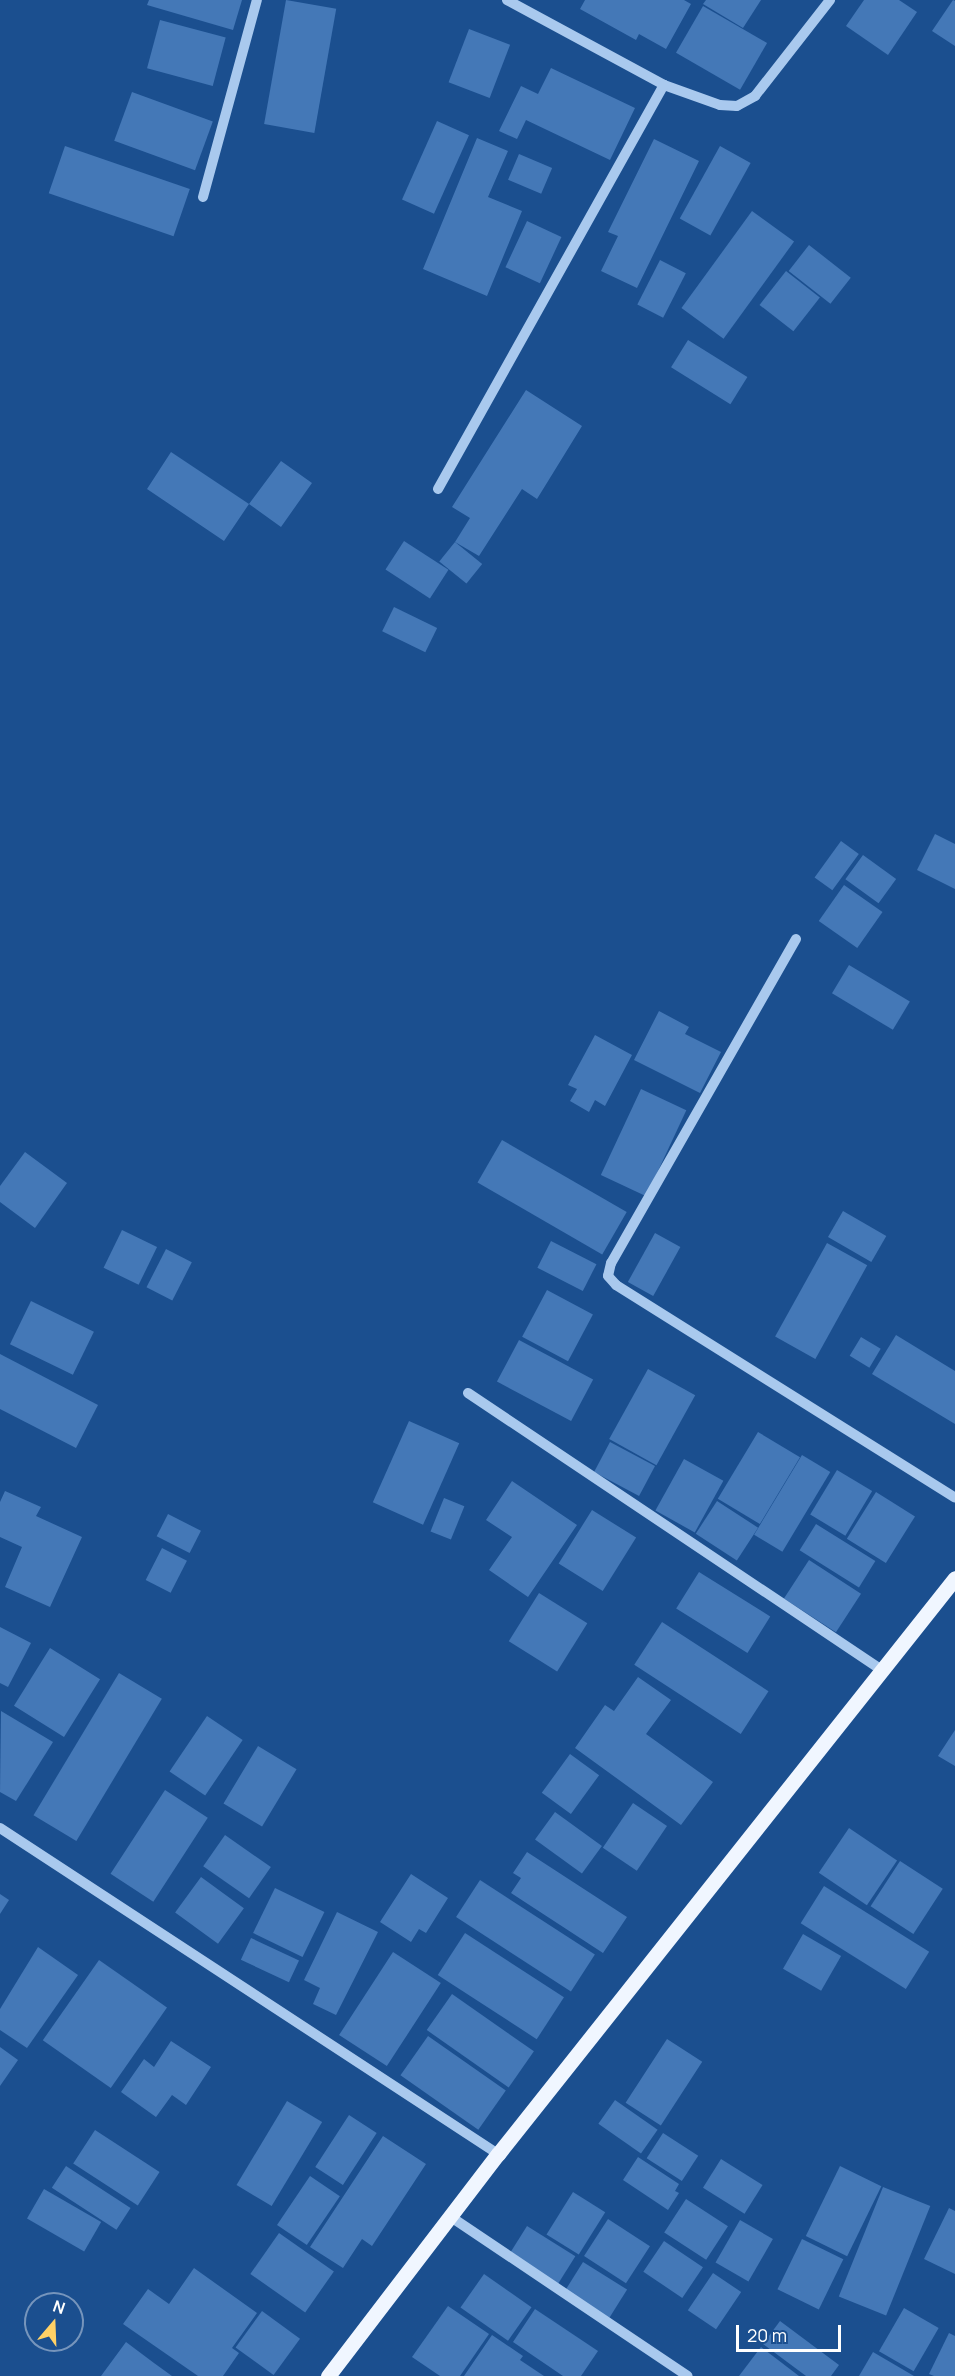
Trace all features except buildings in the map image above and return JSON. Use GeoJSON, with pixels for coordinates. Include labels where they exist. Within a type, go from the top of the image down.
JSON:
{"type":"FeatureCollection","features":[{"type":"Feature","properties":{"kind":"main road"},"geometry":{"type":"LineString","coordinates":[[328,2376],[498,2154],[955,1578]]}},
{"type":"Feature","properties":{"kind":"street"},"geometry":{"type":"LineString","coordinates":[[203,197],[257,0]]}},
{"type":"Feature","properties":{"kind":"street"},"geometry":{"type":"LineString","coordinates":[[507,0],[664,85],[720,105],[737,106],[755,96],[830,0]]}},
{"type":"Feature","properties":{"kind":"street"},"geometry":{"type":"LineString","coordinates":[[438,489],[664,85]]}},
{"type":"Feature","properties":{"kind":"street"},"geometry":{"type":"LineString","coordinates":[[796,939],[617,1253],[608,1276],[616,1285],[955,1498]]}},
{"type":"Feature","properties":{"kind":"street"},"geometry":{"type":"LineString","coordinates":[[468,1393],[881,1670]]}},
{"type":"Feature","properties":{"kind":"street"},"geometry":{"type":"LineString","coordinates":[[0,1828],[498,2154]]}},
{"type":"Feature","properties":{"kind":"street"},"geometry":{"type":"LineString","coordinates":[[451,2217],[688,2376]]}}]}
